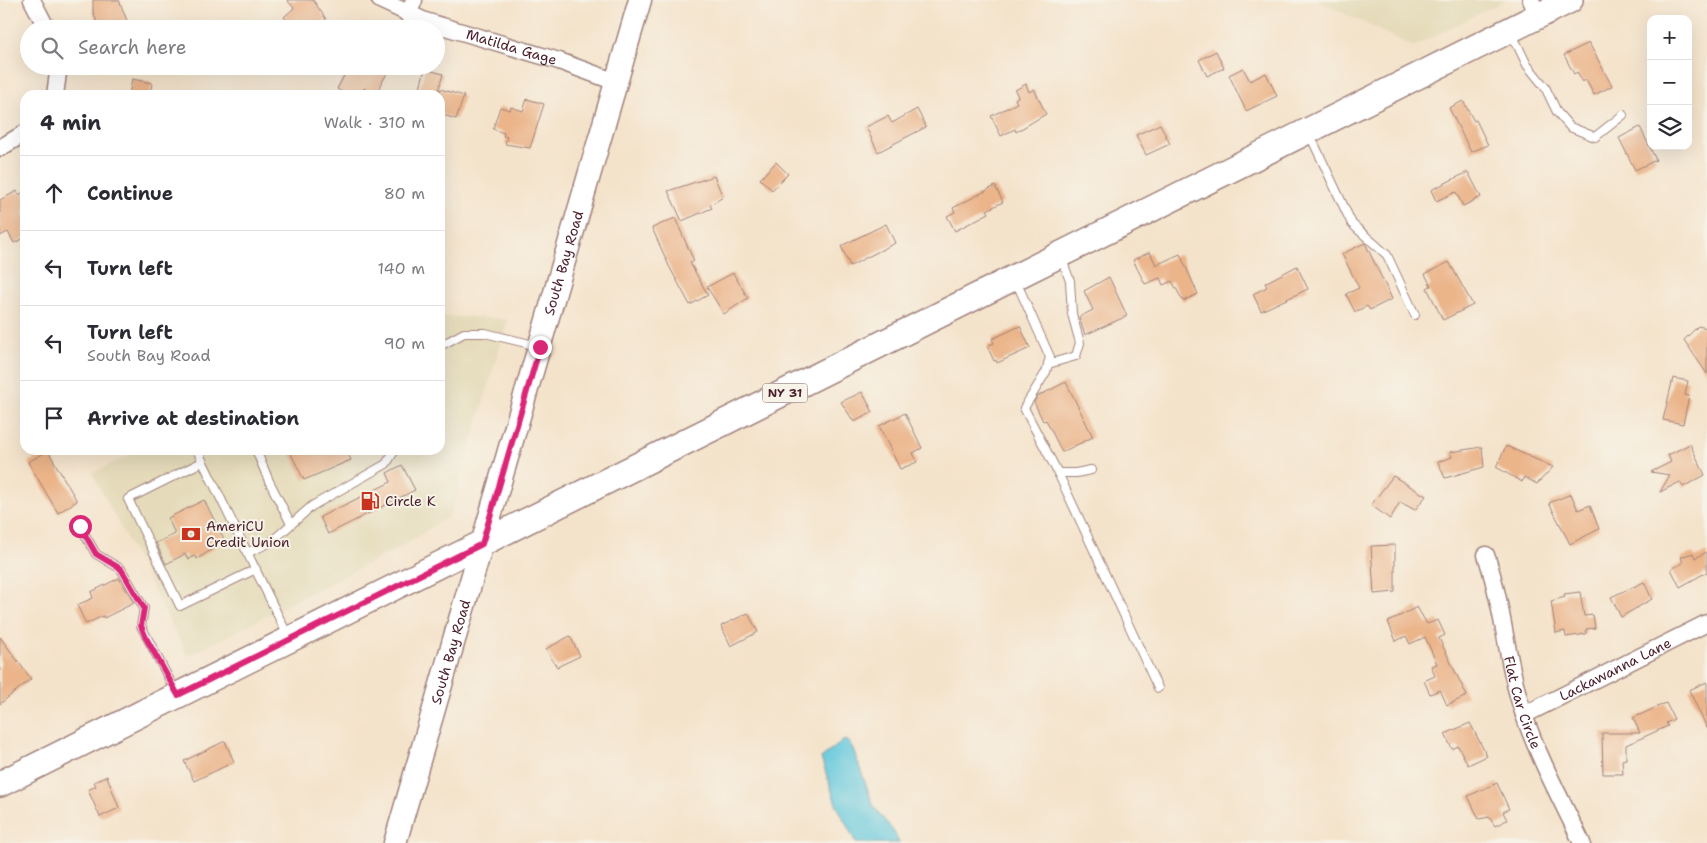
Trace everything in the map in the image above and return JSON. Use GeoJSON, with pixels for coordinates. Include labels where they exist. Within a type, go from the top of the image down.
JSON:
{"type":"FeatureCollection","features":[{"type":"Feature","properties":{"kind":"main road","name":"NY 31"},"geometry":{"type":"LineString","coordinates":[[0,784],[1510,30],[1534,8],[1570,0]]}},
{"type":"Feature","properties":{"kind":"street"},"geometry":{"type":"LineString","coordinates":[[32,0],[42,20]]}},
{"type":"Feature","properties":{"kind":"street","name":"Matilda Gage"},"geometry":{"type":"LineString","coordinates":[[380,0],[411,8],[445,20]]}},
{"type":"Feature","properties":{"kind":"street","name":"South Bay Road"},"geometry":{"type":"LineString","coordinates":[[395,843],[640,0]]}},
{"type":"Feature","properties":{"kind":"street","name":"Matilda Gage"},"geometry":{"type":"LineString","coordinates":[[445,20],[616,82]]}},
{"type":"Feature","properties":{"kind":"street"},"geometry":{"type":"LineString","coordinates":[[56,90],[58,75]]}},
{"type":"Feature","properties":{"kind":"street"},"geometry":{"type":"LineString","coordinates":[[0,148],[20,136]]}},
{"type":"Feature","properties":{"kind":"street","name":"Flat Car Circle"},"geometry":{"type":"LineString","coordinates":[[1486,556],[1496,584],[1510,658],[1524,715],[1554,786],[1582,843]]}},
{"type":"Feature","properties":{"kind":"street","name":"Lackawanna Lane"},"geometry":{"type":"LineString","coordinates":[[1524,715],[1707,623]]}},
{"type":"Feature","properties":{"kind":"lane"},"geometry":{"type":"LineString","coordinates":[[1510,30],[1528,65],[1545,87],[1557,112],[1570,126],[1595,137],[1623,115]]}},
{"type":"Feature","properties":{"kind":"lane"},"geometry":{"type":"LineString","coordinates":[[1308,131],[1352,224],[1387,255],[1398,273],[1415,315]]}},
{"type":"Feature","properties":{"kind":"lane"},"geometry":{"type":"LineString","coordinates":[[1048,364],[1076,356],[1080,343],[1072,314],[1070,281],[1060,255]]}},
{"type":"Feature","properties":{"kind":"lane"},"geometry":{"type":"LineString","coordinates":[[1015,278],[1050,357],[1046,372],[1024,408],[1058,473],[1158,688]]}},
{"type":"Feature","properties":{"kind":"lane"},"geometry":{"type":"LineString","coordinates":[[445,344],[464,334],[485,333],[540,347]]}},
{"type":"Feature","properties":{"kind":"lane"},"geometry":{"type":"LineString","coordinates":[[198,455],[290,640]]}},
{"type":"Feature","properties":{"kind":"lane"},"geometry":{"type":"LineString","coordinates":[[258,455],[291,524]]}},
{"type":"Feature","properties":{"kind":"lane"},"geometry":{"type":"LineString","coordinates":[[247,553],[270,542],[312,506],[386,464],[392,455]]}},
{"type":"Feature","properties":{"kind":"lane"},"geometry":{"type":"LineString","coordinates":[[202,462],[128,499],[180,606],[256,570]]}},
{"type":"Feature","properties":{"kind":"lane"},"geometry":{"type":"LineString","coordinates":[[1058,473],[1076,474],[1091,470]]}},
{"type":"Feature","properties":{"kind":"lane"},"geometry":{"type":"LineString","coordinates":[[80,526],[96,554],[121,569],[144,608],[141,626],[178,695]]}},
{"type":"Feature","properties":{"kind":"shaded area"},"geometry":{"type":"Polygon","coordinates":[[[1317,0],[1506,0],[1413,47],[1317,0]]]}},
{"type":"Feature","properties":{"kind":"shaded area"},"geometry":{"type":"Polygon","coordinates":[[[445,317],[480,317],[508,320],[450,515],[410,542],[188,656],[92,473],[130,455],[445,455],[445,317]]]}},
{"type":"Feature","properties":{"kind":"water"},"geometry":{"type":"Polygon","coordinates":[[[844,740],[849,742],[853,749],[874,807],[894,832],[899,843],[856,843],[836,804],[821,758],[844,740]]]}},
{"type":"Feature","properties":{"kind":"building"},"geometry":{"type":"Polygon","coordinates":[[[93,0],[119,0],[127,20],[96,20],[93,11],[93,0]]]}},
{"type":"Feature","properties":{"kind":"building"},"geometry":{"type":"Polygon","coordinates":[[[287,0],[313,0],[326,19],[286,20],[284,17],[294,8],[287,0]]]}},
{"type":"Feature","properties":{"kind":"building"},"geometry":{"type":"Polygon","coordinates":[[[1589,43],[1612,86],[1594,95],[1586,80],[1582,82],[1577,72],[1574,74],[1564,55],[1589,43]]]}},
{"type":"Feature","properties":{"kind":"building"},"geometry":{"type":"Polygon","coordinates":[[[1216,51],[1224,68],[1207,76],[1199,60],[1216,51]]]}},
{"type":"Feature","properties":{"kind":"building"},"geometry":{"type":"Polygon","coordinates":[[[1243,68],[1250,81],[1266,73],[1277,96],[1246,111],[1229,75],[1243,68]]]}},
{"type":"Feature","properties":{"kind":"building"},"geometry":{"type":"Polygon","coordinates":[[[344,75],[386,75],[378,90],[367,90],[364,88],[363,90],[337,89],[344,75]]]}},
{"type":"Feature","properties":{"kind":"building"},"geometry":{"type":"Polygon","coordinates":[[[423,75],[443,75],[438,90],[419,90],[423,75]]]}},
{"type":"Feature","properties":{"kind":"building"},"geometry":{"type":"Polygon","coordinates":[[[132,79],[152,83],[151,90],[130,90],[132,79]]]}},
{"type":"Feature","properties":{"kind":"building"},"geometry":{"type":"Polygon","coordinates":[[[1026,84],[1029,92],[1034,89],[1046,114],[1016,132],[1015,129],[1001,136],[991,116],[1017,103],[1015,99],[1018,97],[1015,90],[1026,84]]]}},
{"type":"Feature","properties":{"kind":"building"},"geometry":{"type":"Polygon","coordinates":[[[445,90],[464,96],[456,119],[445,116],[445,90]]]}},
{"type":"Feature","properties":{"kind":"building"},"geometry":{"type":"Polygon","coordinates":[[[527,99],[544,104],[530,148],[505,144],[507,137],[503,136],[504,133],[493,129],[500,107],[510,110],[511,107],[523,111],[527,99]]]}},
{"type":"Feature","properties":{"kind":"building"},"geometry":{"type":"Polygon","coordinates":[[[1463,101],[1474,121],[1476,120],[1488,145],[1471,152],[1449,108],[1463,101]]]}},
{"type":"Feature","properties":{"kind":"building"},"geometry":{"type":"Polygon","coordinates":[[[917,109],[926,127],[878,152],[866,127],[888,116],[892,123],[917,109]]]}},
{"type":"Feature","properties":{"kind":"building"},"geometry":{"type":"Polygon","coordinates":[[[1160,124],[1170,144],[1146,155],[1136,135],[1160,124]]]}},
{"type":"Feature","properties":{"kind":"building"},"geometry":{"type":"Polygon","coordinates":[[[1640,127],[1647,141],[1647,150],[1651,150],[1656,160],[1635,170],[1619,138],[1640,127]]]}},
{"type":"Feature","properties":{"kind":"building"},"geometry":{"type":"Polygon","coordinates":[[[776,162],[788,174],[772,190],[760,179],[776,162]]]}},
{"type":"Feature","properties":{"kind":"building"},"geometry":{"type":"Polygon","coordinates":[[[1468,172],[1481,197],[1463,206],[1456,192],[1436,201],[1431,190],[1468,172]]]}},
{"type":"Feature","properties":{"kind":"building"},"geometry":{"type":"Polygon","coordinates":[[[714,176],[723,197],[710,205],[712,208],[682,221],[668,191],[714,176]]]}},
{"type":"Feature","properties":{"kind":"building"},"geometry":{"type":"Polygon","coordinates":[[[995,186],[1003,202],[987,210],[989,213],[955,231],[947,216],[955,212],[953,208],[995,186]]]}},
{"type":"Feature","properties":{"kind":"building"},"geometry":{"type":"Polygon","coordinates":[[[17,191],[20,194],[20,240],[14,243],[8,232],[0,236],[0,200],[17,191]]]}},
{"type":"Feature","properties":{"kind":"building"},"geometry":{"type":"Polygon","coordinates":[[[675,218],[694,261],[690,263],[708,295],[690,305],[669,266],[652,228],[675,218]]]}},
{"type":"Feature","properties":{"kind":"building"},"geometry":{"type":"Polygon","coordinates":[[[886,224],[895,243],[850,266],[841,246],[886,224]]]}},
{"type":"Feature","properties":{"kind":"building"},"geometry":{"type":"Polygon","coordinates":[[[1365,243],[1392,299],[1370,310],[1367,306],[1355,312],[1346,294],[1359,288],[1342,254],[1365,243]]]}},
{"type":"Feature","properties":{"kind":"building"},"geometry":{"type":"Polygon","coordinates":[[[1150,252],[1156,265],[1180,254],[1198,294],[1183,301],[1172,281],[1163,285],[1160,278],[1145,284],[1133,260],[1150,252]]]}},
{"type":"Feature","properties":{"kind":"building"},"geometry":{"type":"Polygon","coordinates":[[[1449,262],[1473,305],[1443,320],[1427,288],[1431,286],[1425,274],[1449,262]]]}},
{"type":"Feature","properties":{"kind":"building"},"geometry":{"type":"Polygon","coordinates":[[[1297,266],[1308,289],[1261,311],[1253,294],[1267,287],[1265,283],[1297,266]]]}},
{"type":"Feature","properties":{"kind":"building"},"geometry":{"type":"Polygon","coordinates":[[[733,273],[748,298],[724,314],[707,287],[733,273]]]}},
{"type":"Feature","properties":{"kind":"building"},"geometry":{"type":"Polygon","coordinates":[[[1109,277],[1127,316],[1085,335],[1079,317],[1093,310],[1084,291],[1109,277]]]}},
{"type":"Feature","properties":{"kind":"building"},"geometry":{"type":"Polygon","coordinates":[[[1020,326],[1030,348],[997,363],[996,360],[994,361],[987,346],[994,343],[992,339],[1020,326]]]}},
{"type":"Feature","properties":{"kind":"building"},"geometry":{"type":"Polygon","coordinates":[[[1698,326],[1707,328],[1707,374],[1684,340],[1698,326]]]}},
{"type":"Feature","properties":{"kind":"building"},"geometry":{"type":"Polygon","coordinates":[[[1673,378],[1688,381],[1685,395],[1689,396],[1683,424],[1663,420],[1673,378]]]}},
{"type":"Feature","properties":{"kind":"building"},"geometry":{"type":"Polygon","coordinates":[[[1066,382],[1093,437],[1062,452],[1046,420],[1043,421],[1034,402],[1038,396],[1066,382]]]}},
{"type":"Feature","properties":{"kind":"building"},"geometry":{"type":"Polygon","coordinates":[[[862,392],[873,412],[854,422],[841,402],[862,392]]]}},
{"type":"Feature","properties":{"kind":"building"},"geometry":{"type":"Polygon","coordinates":[[[905,413],[922,448],[913,453],[917,462],[900,469],[879,426],[905,413]]]}},
{"type":"Feature","properties":{"kind":"building"},"geometry":{"type":"Polygon","coordinates":[[[1690,444],[1705,475],[1683,487],[1680,482],[1660,492],[1670,475],[1651,472],[1671,462],[1668,455],[1690,444]]]}},
{"type":"Feature","properties":{"kind":"building"},"geometry":{"type":"Polygon","coordinates":[[[1506,446],[1553,467],[1537,484],[1524,477],[1522,482],[1496,467],[1506,446]]]}},
{"type":"Feature","properties":{"kind":"building"},"geometry":{"type":"Polygon","coordinates":[[[1482,447],[1484,467],[1445,478],[1438,462],[1452,457],[1450,452],[1482,447]]]}},
{"type":"Feature","properties":{"kind":"building"},"geometry":{"type":"Polygon","coordinates":[[[41,455],[50,455],[77,501],[58,513],[28,462],[41,455]]]}},
{"type":"Feature","properties":{"kind":"building"},"geometry":{"type":"Polygon","coordinates":[[[292,455],[348,455],[351,460],[304,480],[292,455]]]}},
{"type":"Feature","properties":{"kind":"building"},"geometry":{"type":"Polygon","coordinates":[[[402,465],[415,490],[328,534],[320,517],[391,482],[387,473],[402,465]]]}},
{"type":"Feature","properties":{"kind":"building"},"geometry":{"type":"Polygon","coordinates":[[[1393,476],[1426,496],[1415,510],[1400,502],[1390,519],[1371,505],[1393,476]]]}},
{"type":"Feature","properties":{"kind":"building"},"geometry":{"type":"Polygon","coordinates":[[[1571,494],[1578,510],[1590,505],[1599,529],[1570,544],[1549,503],[1571,494]]]}},
{"type":"Feature","properties":{"kind":"building"},"geometry":{"type":"Polygon","coordinates":[[[204,500],[225,541],[197,559],[195,556],[188,559],[185,554],[166,564],[156,543],[175,534],[168,518],[204,500]]]}},
{"type":"Feature","properties":{"kind":"building"},"geometry":{"type":"Polygon","coordinates":[[[1395,545],[1395,592],[1374,594],[1371,546],[1395,545]]]}},
{"type":"Feature","properties":{"kind":"building"},"geometry":{"type":"Polygon","coordinates":[[[1707,552],[1707,572],[1680,587],[1671,569],[1683,563],[1681,557],[1693,553],[1695,558],[1707,552]]]}},
{"type":"Feature","properties":{"kind":"building"},"geometry":{"type":"Polygon","coordinates":[[[119,578],[134,603],[104,618],[103,616],[86,624],[77,605],[93,598],[91,592],[119,578]]]}},
{"type":"Feature","properties":{"kind":"building"},"geometry":{"type":"Polygon","coordinates":[[[1644,582],[1652,599],[1621,617],[1611,597],[1644,582]]]}},
{"type":"Feature","properties":{"kind":"building"},"geometry":{"type":"Polygon","coordinates":[[[1580,592],[1584,616],[1593,615],[1595,628],[1586,629],[1586,634],[1566,637],[1565,631],[1556,633],[1551,601],[1565,597],[1564,594],[1580,592]]]}},
{"type":"Feature","properties":{"kind":"building"},"geometry":{"type":"Polygon","coordinates":[[[1417,607],[1427,624],[1438,620],[1445,635],[1439,638],[1467,696],[1447,705],[1440,690],[1430,694],[1424,681],[1435,676],[1431,666],[1437,664],[1425,637],[1410,644],[1406,636],[1396,641],[1388,622],[1417,607]]]}},
{"type":"Feature","properties":{"kind":"building"},"geometry":{"type":"Polygon","coordinates":[[[748,613],[758,632],[731,646],[721,626],[748,613]]]}},
{"type":"Feature","properties":{"kind":"building"},"geometry":{"type":"Polygon","coordinates":[[[570,636],[580,656],[557,667],[546,649],[570,636]]]}},
{"type":"Feature","properties":{"kind":"building"},"geometry":{"type":"Polygon","coordinates":[[[0,637],[31,679],[0,704],[0,637]]]}},
{"type":"Feature","properties":{"kind":"building"},"geometry":{"type":"Polygon","coordinates":[[[1707,682],[1707,728],[1689,690],[1707,682]]]}},
{"type":"Feature","properties":{"kind":"building"},"geometry":{"type":"Polygon","coordinates":[[[1666,703],[1674,719],[1666,723],[1668,726],[1626,745],[1626,759],[1622,760],[1623,774],[1603,774],[1602,733],[1640,733],[1633,718],[1666,703]]]}},
{"type":"Feature","properties":{"kind":"building"},"geometry":{"type":"Polygon","coordinates":[[[1470,723],[1487,756],[1468,765],[1458,746],[1452,749],[1445,734],[1470,723]]]}},
{"type":"Feature","properties":{"kind":"building"},"geometry":{"type":"Polygon","coordinates":[[[225,741],[234,762],[194,781],[184,761],[225,741]]]}},
{"type":"Feature","properties":{"kind":"building"},"geometry":{"type":"Polygon","coordinates":[[[107,776],[119,808],[100,817],[88,790],[96,786],[94,782],[107,776]]]}},
{"type":"Feature","properties":{"kind":"building"},"geometry":{"type":"Polygon","coordinates":[[[1497,783],[1509,809],[1503,812],[1507,820],[1495,826],[1489,817],[1479,819],[1468,796],[1497,783]]]}},
{"type":"Feature","properties":{"kind":"place","name":"Circle K"},"geometry":{"type":"Point","coordinates":[370,501]}},
{"type":"Feature","properties":{"kind":"place","name":"AmeriCU Credit Union"},"geometry":{"type":"Point","coordinates":[191,534]}},
{"type":"Feature","properties":{"kind":"route"},"geometry":{"type":"LineString","coordinates":[[80,526],[96,554],[121,569],[144,608],[141,626],[178,695],[482,544],[540,347]]}}]}
